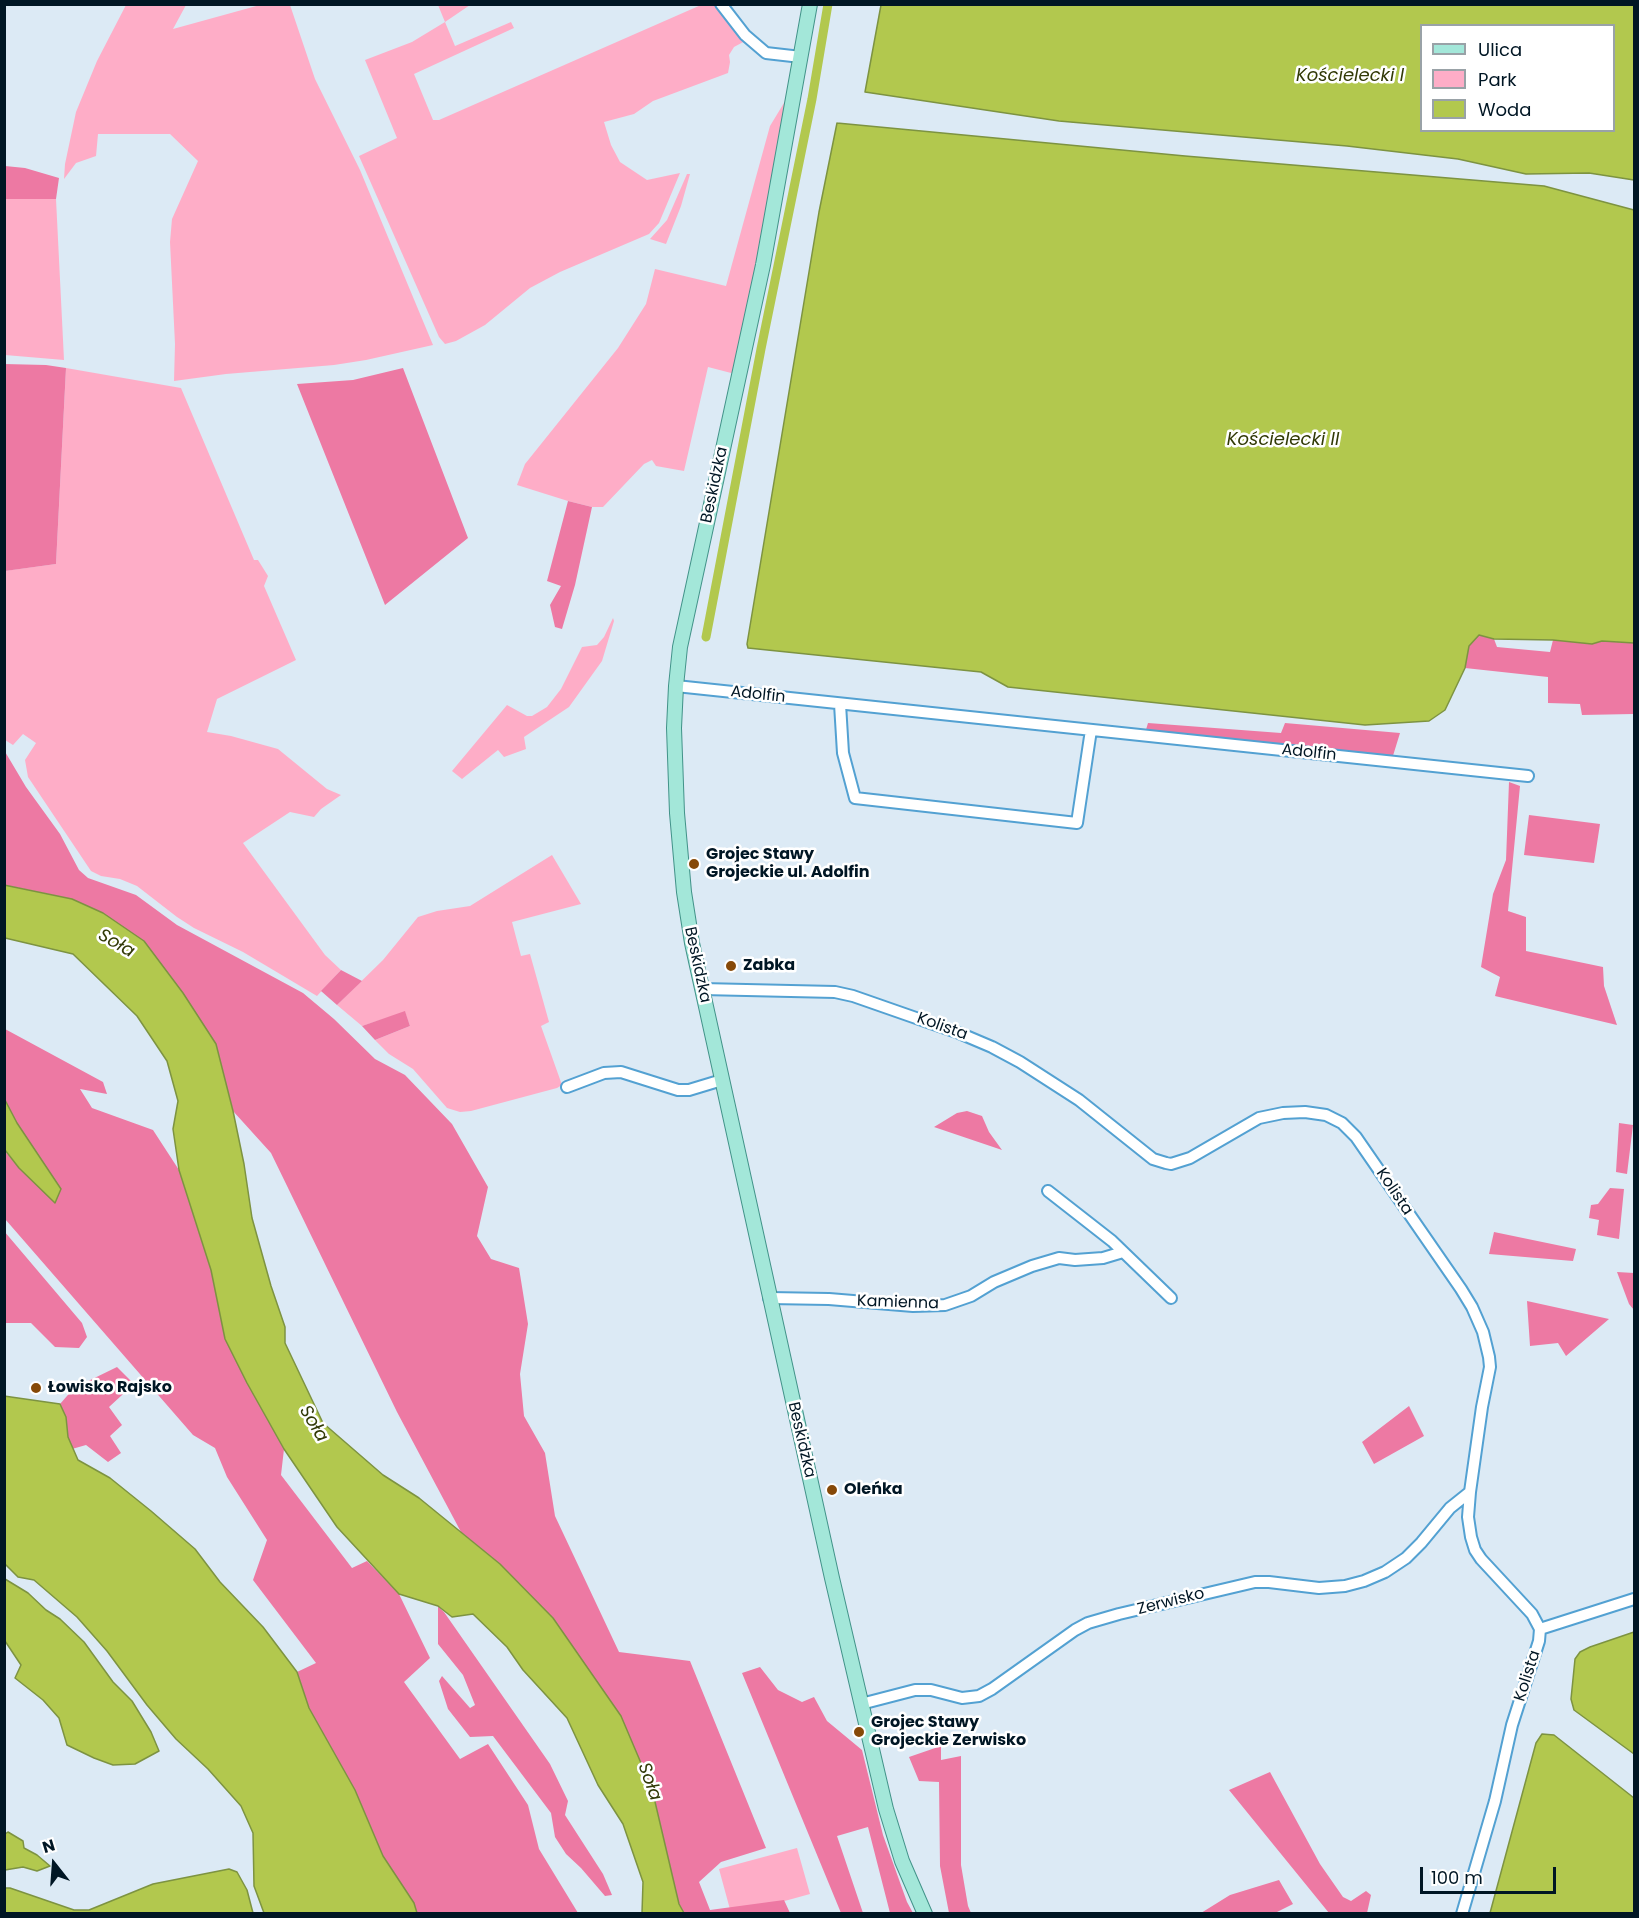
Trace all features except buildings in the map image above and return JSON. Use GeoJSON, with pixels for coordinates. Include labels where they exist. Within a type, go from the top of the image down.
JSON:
{"type":"FeatureCollection","features":[{"type":"Feature","properties":{"kind":"main road","name":"Beskidzka"},"geometry":{"type":"LineString","coordinates":[[810,4],[763,265],[684,630],[676,686],[675,770],[681,868],[689,928],[769,1298],[861,1704],[896,1844],[925,1914]]}},
{"type":"Feature","properties":{"kind":"street"},"geometry":{"type":"LineString","coordinates":[[721,4],[745,35],[766,52],[801,57]]}},
{"type":"Feature","properties":{"kind":"street","name":"Adolfin"},"geometry":{"type":"LineString","coordinates":[[676,686],[1528,777]]}},
{"type":"Feature","properties":{"kind":"street"},"geometry":{"type":"LineString","coordinates":[[840,704],[843,753],[855,798],[1077,823],[1091,730]]}},
{"type":"Feature","properties":{"kind":"street","name":"Kolista"},"geometry":{"type":"LineString","coordinates":[[702,989],[835,992],[959,1033],[1020,1062],[1079,1100],[1153,1159],[1166,1163],[1172,1164],[1190,1158],[1251,1123],[1271,1115],[1295,1112],[1326,1115],[1342,1123],[1362,1145],[1461,1289],[1483,1332],[1490,1367],[1470,1492],[1469,1525],[1475,1550],[1486,1566],[1534,1617],[1540,1629],[1539,1641],[1512,1725],[1495,1801],[1462,1914]]}},
{"type":"Feature","properties":{"kind":"street"},"geometry":{"type":"LineString","coordinates":[[567,1087],[604,1073],[621,1072],[678,1090],[689,1090],[722,1080]]}},
{"type":"Feature","properties":{"kind":"street"},"geometry":{"type":"LineString","coordinates":[[1048,1191],[1123,1252],[1171,1298]]}},
{"type":"Feature","properties":{"kind":"street","name":"Kamienna"},"geometry":{"type":"LineString","coordinates":[[769,1298],[829,1299],[913,1306],[945,1305],[971,1296],[994,1282],[1032,1266],[1059,1258],[1075,1260],[1103,1258],[1123,1252]]}},
{"type":"Feature","properties":{"kind":"street","name":"Zerwisko"},"geometry":{"type":"LineString","coordinates":[[861,1704],[915,1690],[931,1690],[962,1698],[983,1695],[1075,1629],[1088,1623],[1137,1610],[1255,1582],[1319,1588],[1345,1586],[1364,1581],[1406,1558],[1450,1508],[1470,1492]]}},
{"type":"Feature","properties":{"kind":"street"},"geometry":{"type":"LineString","coordinates":[[1540,1629],[1635,1599]]}},
{"type":"Feature","properties":{"kind":"green space"},"geometry":{"type":"Polygon","coordinates":[[[126,5],[186,5],[173,29],[260,5],[290,5],[315,79],[360,170],[433,345],[334,365],[174,381],[175,344],[170,242],[172,219],[198,161],[170,134],[98,134],[96,156],[76,163],[64,179],[76,112],[97,61],[126,5]]]}},
{"type":"Feature","properties":{"kind":"green space"},"geometry":{"type":"Polygon","coordinates":[[[438,5],[470,5],[445,22],[438,5]]]}},
{"type":"Feature","properties":{"kind":"green space"},"geometry":{"type":"Polygon","coordinates":[[[701,5],[716,5],[747,40],[734,47],[729,55],[728,73],[653,101],[634,114],[604,122],[611,145],[620,162],[647,180],[680,173],[659,223],[649,234],[560,272],[530,288],[485,325],[456,341],[445,344],[439,337],[359,156],[397,138],[365,60],[412,42],[445,22],[455,46],[511,22],[514,28],[414,74],[433,120],[439,120],[701,5]]]}},
{"type":"Feature","properties":{"kind":"green space"},"geometry":{"type":"Polygon","coordinates":[[[793,88],[735,374],[708,367],[684,471],[656,466],[652,460],[644,464],[603,507],[592,507],[568,501],[517,485],[525,464],[618,348],[646,304],[655,269],[726,286],[770,126],[793,88]]]}},
{"type":"Feature","properties":{"kind":"green space"},"geometry":{"type":"Polygon","coordinates":[[[687,174],[690,174],[681,206],[666,244],[650,239],[667,220],[687,174]]]}},
{"type":"Feature","properties":{"kind":"green space"},"geometry":{"type":"Polygon","coordinates":[[[4,199],[56,199],[64,360],[5,355],[4,199]]]}},
{"type":"Feature","properties":{"kind":"green space"},"geometry":{"type":"Polygon","coordinates":[[[66,368],[181,388],[254,560],[258,560],[268,576],[264,586],[296,660],[217,699],[207,732],[278,749],[327,789],[341,795],[314,817],[290,812],[243,843],[325,955],[341,970],[317,996],[243,952],[194,928],[137,886],[91,871],[28,777],[25,760],[36,743],[23,734],[13,745],[5,740],[4,571],[56,564],[66,368]]]}},
{"type":"Feature","properties":{"kind":"green space"},"geometry":{"type":"Polygon","coordinates":[[[613,618],[602,661],[569,707],[524,737],[526,749],[504,757],[498,750],[462,779],[452,771],[507,705],[527,716],[532,716],[547,707],[561,689],[582,647],[597,645],[604,637],[613,618]]]}},
{"type":"Feature","properties":{"kind":"green space"},"geometry":{"type":"Polygon","coordinates":[[[552,855],[581,904],[512,922],[521,956],[530,954],[549,1022],[541,1026],[562,1085],[471,1111],[460,1112],[447,1108],[413,1069],[389,1054],[375,1040],[410,1026],[405,1012],[362,1026],[337,1005],[383,960],[418,917],[437,911],[470,906],[552,855]]]}},
{"type":"Feature","properties":{"kind":"green space"},"geometry":{"type":"Polygon","coordinates":[[[797,1848],[810,1894],[741,1913],[731,1913],[719,1869],[797,1848]]]}},
{"type":"Feature","properties":{"kind":"shaded area"},"geometry":{"type":"Polygon","coordinates":[[[5,166],[25,168],[59,178],[56,199],[5,199],[5,166]]]}},
{"type":"Feature","properties":{"kind":"shaded area"},"geometry":{"type":"Polygon","coordinates":[[[4,364],[66,368],[56,564],[5,571],[4,364]]]}},
{"type":"Feature","properties":{"kind":"shaded area"},"geometry":{"type":"Polygon","coordinates":[[[403,368],[468,538],[385,605],[297,384],[353,380],[403,368]]]}},
{"type":"Feature","properties":{"kind":"shaded area"},"geometry":{"type":"Polygon","coordinates":[[[568,501],[592,507],[575,585],[562,629],[555,627],[550,605],[561,586],[547,581],[568,501]]]}},
{"type":"Feature","properties":{"kind":"shaded area"},"geometry":{"type":"Polygon","coordinates":[[[1479,635],[1494,639],[1497,647],[1550,652],[1553,640],[1592,644],[1602,641],[1634,643],[1633,714],[1582,715],[1580,704],[1548,703],[1548,677],[1465,668],[1469,646],[1479,635]]]}},
{"type":"Feature","properties":{"kind":"shaded area"},"geometry":{"type":"Polygon","coordinates":[[[1148,723],[1281,733],[1285,723],[1400,733],[1392,759],[1145,733],[1148,723]]]}},
{"type":"Feature","properties":{"kind":"shaded area"},"geometry":{"type":"Polygon","coordinates":[[[4,750],[26,787],[60,834],[79,870],[88,878],[136,895],[177,925],[303,993],[375,1059],[405,1075],[452,1124],[488,1187],[477,1236],[491,1259],[519,1268],[528,1324],[520,1374],[524,1416],[545,1453],[555,1516],[619,1652],[690,1661],[766,1848],[721,1862],[699,1882],[710,1910],[784,1900],[790,1913],[684,1913],[679,1904],[652,1789],[553,1618],[500,1564],[461,1532],[397,1412],[271,1153],[233,1111],[216,1044],[72,899],[5,885],[4,750]]]}},
{"type":"Feature","properties":{"kind":"shaded area"},"geometry":{"type":"Polygon","coordinates":[[[1509,782],[1520,786],[1508,911],[1526,917],[1526,951],[1603,967],[1604,986],[1617,1025],[1495,996],[1500,977],[1481,967],[1493,894],[1506,860],[1509,782]]]}},
{"type":"Feature","properties":{"kind":"shaded area"},"geometry":{"type":"Polygon","coordinates":[[[1529,815],[1600,824],[1594,863],[1524,855],[1529,815]]]}},
{"type":"Feature","properties":{"kind":"shaded area"},"geometry":{"type":"Polygon","coordinates":[[[341,970],[362,981],[337,1005],[321,991],[341,970]]]}},
{"type":"Feature","properties":{"kind":"shaded area"},"geometry":{"type":"Polygon","coordinates":[[[405,1011],[410,1026],[375,1040],[362,1026],[405,1011]]]}},
{"type":"Feature","properties":{"kind":"shaded area"},"geometry":{"type":"Polygon","coordinates":[[[5,1029],[103,1082],[107,1094],[80,1089],[92,1108],[153,1130],[179,1170],[211,1270],[225,1339],[284,1449],[281,1475],[352,1568],[367,1561],[399,1594],[430,1658],[404,1682],[460,1759],[488,1744],[528,1805],[539,1849],[578,1913],[417,1913],[414,1903],[383,1856],[355,1790],[309,1708],[297,1672],[316,1663],[253,1580],[267,1540],[227,1477],[215,1448],[193,1435],[5,1219],[4,1150],[19,1168],[17,1123],[5,1100],[5,1029]]]}},
{"type":"Feature","properties":{"kind":"shaded area"},"geometry":{"type":"Polygon","coordinates":[[[967,1111],[982,1116],[989,1132],[1002,1150],[934,1127],[957,1113],[967,1111]]]}},
{"type":"Feature","properties":{"kind":"shaded area"},"geometry":{"type":"Polygon","coordinates":[[[1619,1123],[1633,1125],[1627,1174],[1616,1172],[1619,1123]]]}},
{"type":"Feature","properties":{"kind":"shaded area"},"geometry":{"type":"Polygon","coordinates":[[[1610,1188],[1624,1189],[1619,1239],[1597,1235],[1599,1220],[1589,1218],[1591,1205],[1598,1204],[1610,1188]]]}},
{"type":"Feature","properties":{"kind":"shaded area"},"geometry":{"type":"Polygon","coordinates":[[[4,1231],[82,1323],[87,1337],[79,1348],[55,1347],[31,1323],[5,1323],[4,1231]]]}},
{"type":"Feature","properties":{"kind":"shaded area"},"geometry":{"type":"Polygon","coordinates":[[[1494,1232],[1576,1249],[1573,1261],[1489,1254],[1494,1232]]]}},
{"type":"Feature","properties":{"kind":"shaded area"},"geometry":{"type":"Polygon","coordinates":[[[1617,1272],[1634,1273],[1634,1310],[1629,1304],[1617,1272]]]}},
{"type":"Feature","properties":{"kind":"shaded area"},"geometry":{"type":"Polygon","coordinates":[[[1527,1301],[1609,1319],[1566,1356],[1558,1343],[1530,1346],[1527,1301]]]}},
{"type":"Feature","properties":{"kind":"shaded area"},"geometry":{"type":"Polygon","coordinates":[[[117,1367],[134,1384],[109,1407],[122,1425],[110,1436],[121,1453],[108,1462],[86,1445],[72,1449],[66,1417],[60,1404],[74,1388],[117,1367]]]}},
{"type":"Feature","properties":{"kind":"shaded area"},"geometry":{"type":"Polygon","coordinates":[[[1409,1406],[1424,1436],[1374,1464],[1362,1442],[1409,1406]]]}},
{"type":"Feature","properties":{"kind":"shaded area"},"geometry":{"type":"Polygon","coordinates":[[[438,1606],[550,1764],[568,1801],[565,1815],[603,1874],[612,1895],[605,1896],[566,1854],[555,1837],[551,1813],[493,1736],[470,1737],[448,1709],[439,1681],[442,1676],[470,1708],[475,1705],[463,1675],[438,1644],[438,1606]]]}},
{"type":"Feature","properties":{"kind":"shaded area"},"geometry":{"type":"Polygon","coordinates":[[[760,1667],[778,1690],[802,1702],[814,1697],[827,1721],[862,1750],[883,1835],[913,1913],[890,1913],[868,1827],[837,1836],[863,1913],[841,1913],[742,1673],[760,1667]]]}},
{"type":"Feature","properties":{"kind":"shaded area"},"geometry":{"type":"Polygon","coordinates":[[[941,1746],[941,1760],[961,1756],[961,1865],[971,1913],[949,1913],[940,1866],[939,1782],[919,1781],[909,1757],[941,1746]]]}},
{"type":"Feature","properties":{"kind":"shaded area"},"geometry":{"type":"Polygon","coordinates":[[[1270,1772],[1320,1864],[1343,1897],[1351,1901],[1366,1891],[1371,1895],[1367,1913],[1329,1913],[1229,1790],[1270,1772]]]}},
{"type":"Feature","properties":{"kind":"shaded area"},"geometry":{"type":"Polygon","coordinates":[[[1279,1880],[1293,1904],[1275,1913],[1201,1913],[1230,1895],[1279,1880]]]}},
{"type":"Feature","properties":{"kind":"water","name":"Kościelecki I"},"geometry":{"type":"Polygon","coordinates":[[[881,5],[1634,5],[1634,180],[1589,173],[1526,174],[1458,159],[1347,146],[1059,121],[865,92],[881,5]]]}},
{"type":"Feature","properties":{"kind":"water","name":"Kościelecki II"},"geometry":{"type":"Polygon","coordinates":[[[837,123],[1185,156],[1544,186],[1634,210],[1634,643],[1602,641],[1592,644],[1553,640],[1494,639],[1479,635],[1469,646],[1465,668],[1445,710],[1429,721],[1365,725],[1008,687],[981,672],[748,648],[819,212],[837,123]]]}},
{"type":"Feature","properties":{"kind":"water","name":"Soła"},"geometry":{"type":"Polygon","coordinates":[[[4,885],[72,899],[103,913],[144,941],[183,993],[216,1044],[244,1164],[252,1218],[285,1327],[285,1343],[323,1423],[383,1475],[419,1498],[500,1564],[553,1618],[621,1716],[652,1789],[679,1904],[684,1913],[642,1913],[643,1882],[623,1824],[598,1785],[567,1718],[523,1670],[507,1647],[473,1614],[452,1617],[438,1606],[399,1594],[337,1527],[284,1449],[225,1339],[211,1270],[179,1170],[173,1129],[178,1101],[167,1061],[137,1016],[73,954],[5,938],[4,885]]]}},
{"type":"Feature","properties":{"kind":"water"},"geometry":{"type":"Polygon","coordinates":[[[5,1100],[17,1123],[61,1189],[55,1203],[19,1168],[5,1150],[5,1100]]]}},
{"type":"Feature","properties":{"kind":"water"},"geometry":{"type":"Polygon","coordinates":[[[4,1396],[60,1404],[66,1417],[68,1437],[78,1460],[110,1478],[195,1549],[220,1582],[263,1627],[297,1672],[309,1708],[355,1790],[383,1856],[414,1903],[417,1913],[264,1913],[254,1886],[253,1833],[241,1806],[208,1769],[176,1739],[147,1705],[107,1651],[77,1617],[34,1580],[18,1577],[5,1564],[4,1396]]]}},
{"type":"Feature","properties":{"kind":"water"},"geometry":{"type":"Polygon","coordinates":[[[5,1579],[28,1593],[84,1642],[113,1682],[132,1701],[151,1732],[159,1751],[135,1764],[113,1765],[67,1745],[59,1718],[43,1700],[15,1678],[21,1665],[5,1641],[5,1579]]]}},
{"type":"Feature","properties":{"kind":"water"},"geometry":{"type":"Polygon","coordinates":[[[1634,1632],[1634,1754],[1574,1710],[1571,1699],[1575,1659],[1580,1652],[1634,1632]]]}},
{"type":"Feature","properties":{"kind":"water"},"geometry":{"type":"Polygon","coordinates":[[[1542,1734],[1554,1735],[1634,1798],[1634,1913],[1490,1913],[1536,1743],[1542,1734]]]}},
{"type":"Feature","properties":{"kind":"water"},"geometry":{"type":"Polygon","coordinates":[[[8,1832],[23,1841],[24,1848],[50,1866],[37,1871],[23,1867],[5,1870],[5,1834],[8,1832]]]}},
{"type":"Feature","properties":{"kind":"water"},"geometry":{"type":"Polygon","coordinates":[[[229,1869],[237,1872],[247,1890],[253,1913],[5,1913],[5,1888],[74,1910],[89,1910],[153,1884],[229,1869]]]}},
{"type":"Feature","properties":{"kind":"waterway"},"geometry":{"type":"LineString","coordinates":[[706,637],[812,99],[828,4]]}},
{"type":"Feature","properties":{"kind":"place","name":"Grojec Stawy Grojeckie ul. Adolfin"},"geometry":{"type":"Point","coordinates":[694,864]}},
{"type":"Feature","properties":{"kind":"place","name":"Zabka"},"geometry":{"type":"Point","coordinates":[731,966]}},
{"type":"Feature","properties":{"kind":"place","name":"Łowisko Rajsko"},"geometry":{"type":"Point","coordinates":[36,1388]}},
{"type":"Feature","properties":{"kind":"place","name":"Oleńka"},"geometry":{"type":"Point","coordinates":[832,1490]}},
{"type":"Feature","properties":{"kind":"place","name":"Grojec Stawy Grojeckie Zerwisko"},"geometry":{"type":"Point","coordinates":[859,1732]}}]}
